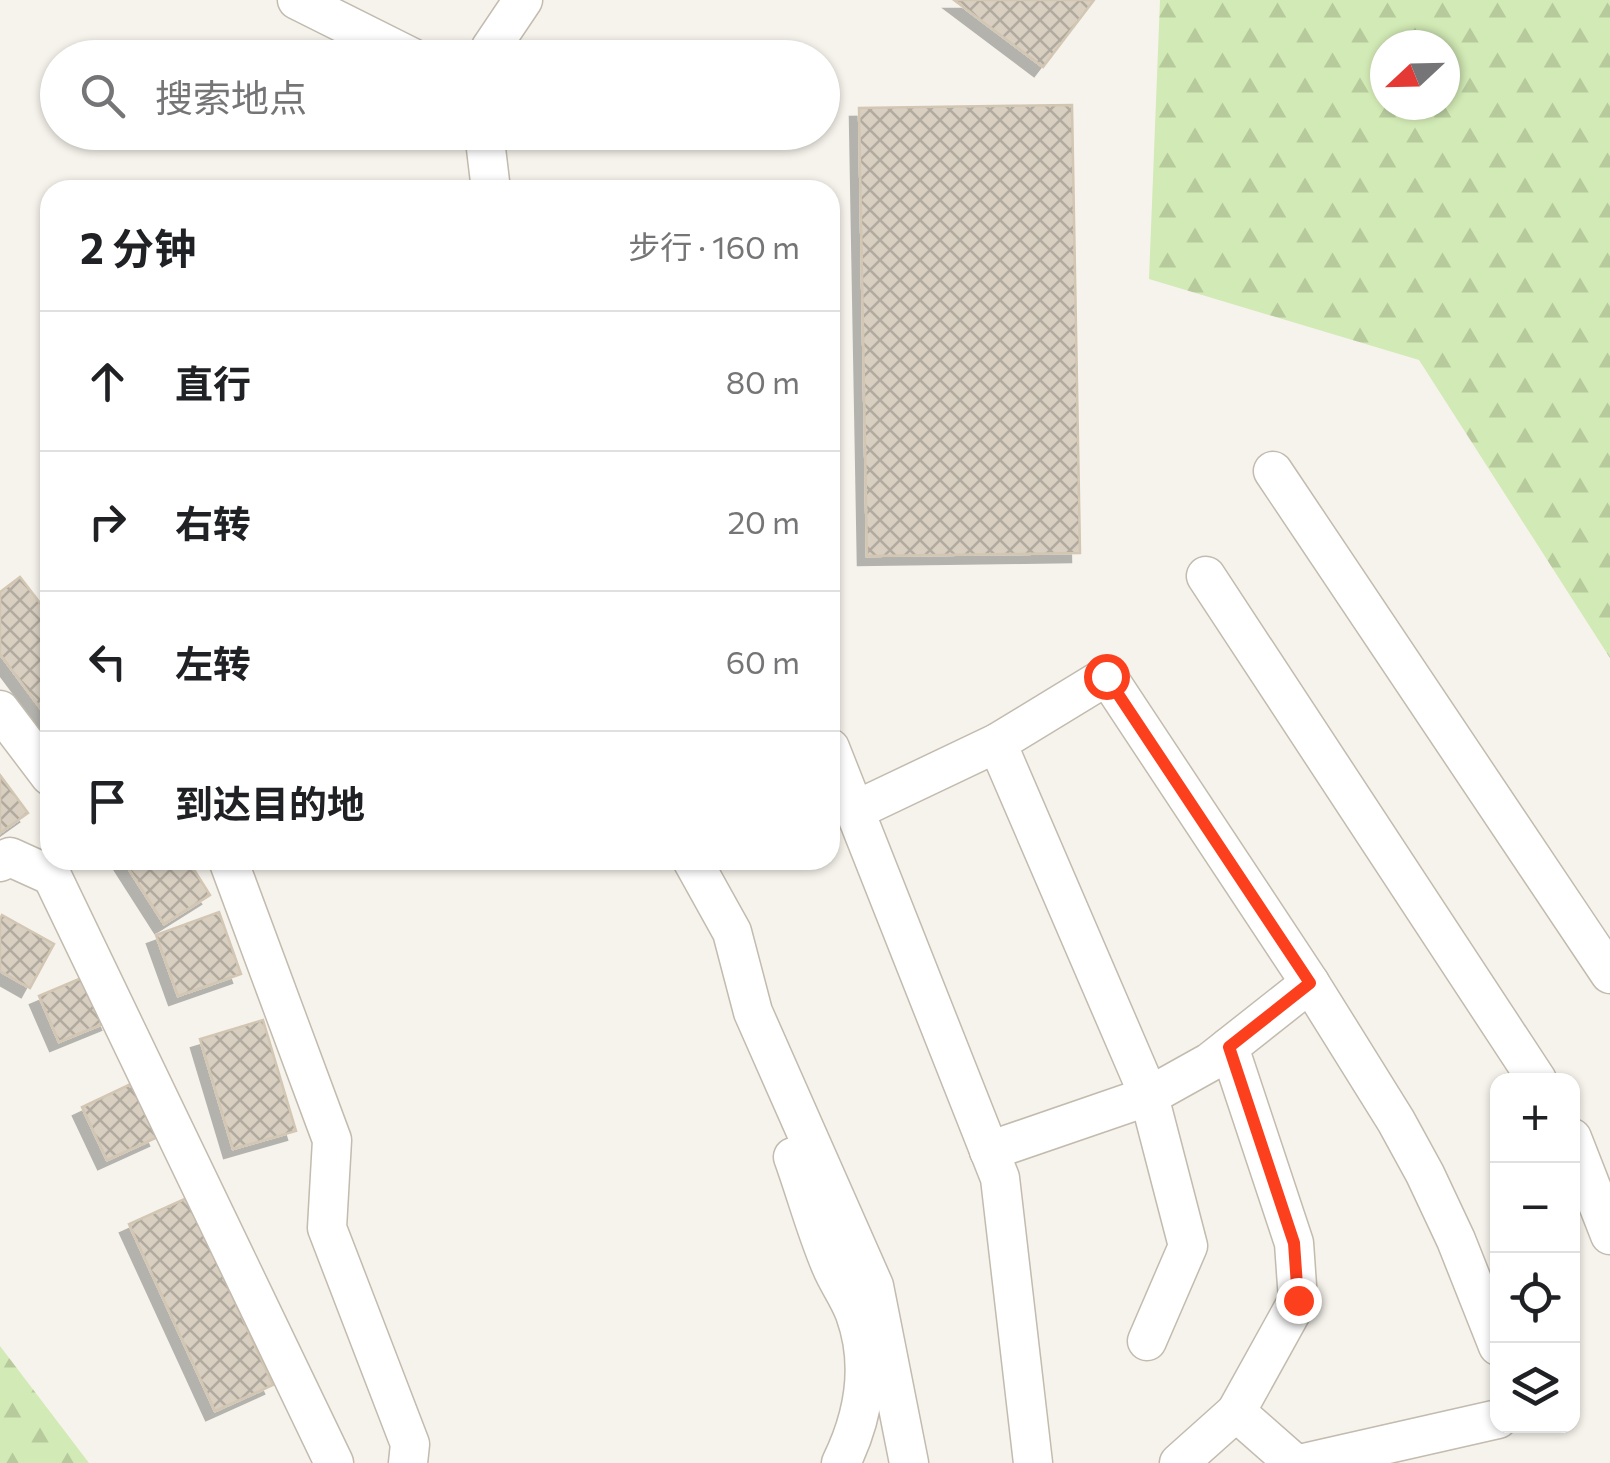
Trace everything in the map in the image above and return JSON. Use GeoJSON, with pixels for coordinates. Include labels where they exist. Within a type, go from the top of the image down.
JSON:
{"type":"FeatureCollection","features":[{"type":"Feature","properties":{"kind":"street"},"geometry":{"type":"LineString","coordinates":[[297,0],[377,40]]}},
{"type":"Feature","properties":{"kind":"street"},"geometry":{"type":"LineString","coordinates":[[496,40],[523,0]]}},
{"type":"Feature","properties":{"kind":"street"},"geometry":{"type":"LineString","coordinates":[[486,150],[490,180]]}},
{"type":"Feature","properties":{"kind":"street"},"geometry":{"type":"LineString","coordinates":[[1273,471],[1610,974]]}},
{"type":"Feature","properties":{"kind":"street"},"geometry":{"type":"LineString","coordinates":[[1206,576],[1533,1073]]}},
{"type":"Feature","properties":{"kind":"street"},"geometry":{"type":"LineString","coordinates":[[854,811],[998,743],[1106,676],[1310,983],[1396,1121],[1456,1240],[1497,1343]]}},
{"type":"Feature","properties":{"kind":"street"},"geometry":{"type":"LineString","coordinates":[[0,710],[40,763]]}},
{"type":"Feature","properties":{"kind":"street"},"geometry":{"type":"LineString","coordinates":[[998,743],[1149,1096],[1188,1246],[1147,1341]]}},
{"type":"Feature","properties":{"kind":"street"},"geometry":{"type":"LineString","coordinates":[[840,774],[1000,1178],[1033,1463]]}},
{"type":"Feature","properties":{"kind":"street"},"geometry":{"type":"LineString","coordinates":[[0,862],[10,858],[52,876],[334,1463]]}},
{"type":"Feature","properties":{"kind":"street"},"geometry":{"type":"LineString","coordinates":[[232,870],[332,1140],[328,1228],[410,1444],[408,1463]]}},
{"type":"Feature","properties":{"kind":"street"},"geometry":{"type":"LineString","coordinates":[[698,870],[732,932],[753,1012],[874,1286],[909,1463]]}},
{"type":"Feature","properties":{"kind":"street"},"geometry":{"type":"LineString","coordinates":[[732,932],[727,990],[862,1341],[865,1367],[859,1419],[841,1463]]}},
{"type":"Feature","properties":{"kind":"street"},"geometry":{"type":"LineString","coordinates":[[989,1151],[1149,1096],[1210,1062],[1310,983]]}},
{"type":"Feature","properties":{"kind":"street"},"geometry":{"type":"LineString","coordinates":[[1179,1463],[1236,1412],[1298,1300],[1294,1243],[1229,1047]]}},
{"type":"Feature","properties":{"kind":"street"},"geometry":{"type":"LineString","coordinates":[[1580,1158],[1610,1235]]}},
{"type":"Feature","properties":{"kind":"street"},"geometry":{"type":"LineString","coordinates":[[1236,1412],[1294,1463]]}},
{"type":"Feature","properties":{"kind":"street"},"geometry":{"type":"LineString","coordinates":[[1304,1463],[1490,1421]]}},
{"type":"Feature","properties":{"kind":"green space"},"geometry":{"type":"Polygon","coordinates":[[[1160,0],[1610,0],[1610,658],[1419,360],[1149,279],[1160,0]]]}},
{"type":"Feature","properties":{"kind":"green space"},"geometry":{"type":"Polygon","coordinates":[[[0,1346],[89,1463],[0,1463],[0,1346]]]}},
{"type":"Feature","properties":{"kind":"building"},"geometry":{"type":"Polygon","coordinates":[[[954,0],[1094,0],[1043,67],[954,0]]]}},
{"type":"Feature","properties":{"kind":"building"},"geometry":{"type":"Polygon","coordinates":[[[1072,105],[1080,553],[867,556],[859,108],[1072,105]]]}},
{"type":"Feature","properties":{"kind":"building"},"geometry":{"type":"Polygon","coordinates":[[[20,577],[40,603],[40,708],[0,654],[0,592],[20,577]]]}},
{"type":"Feature","properties":{"kind":"building"},"geometry":{"type":"Polygon","coordinates":[[[0,775],[28,813],[0,833],[0,775]]]}},
{"type":"Feature","properties":{"kind":"building"},"geometry":{"type":"Polygon","coordinates":[[[129,870],[194,870],[210,895],[164,924],[129,870]]]}},
{"type":"Feature","properties":{"kind":"building"},"geometry":{"type":"Polygon","coordinates":[[[219,912],[241,974],[178,996],[156,935],[219,912]]]}},
{"type":"Feature","properties":{"kind":"building"},"geometry":{"type":"Polygon","coordinates":[[[2,915],[54,944],[30,988],[0,971],[2,915]]]}},
{"type":"Feature","properties":{"kind":"building"},"geometry":{"type":"Polygon","coordinates":[[[91,974],[110,1021],[59,1042],[39,996],[91,974]]]}},
{"type":"Feature","properties":{"kind":"building"},"geometry":{"type":"Polygon","coordinates":[[[263,1020],[296,1131],[233,1149],[200,1039],[263,1020]]]}},
{"type":"Feature","properties":{"kind":"building"},"geometry":{"type":"Polygon","coordinates":[[[133,1083],[158,1137],[107,1160],[82,1107],[133,1083]]]}},
{"type":"Feature","properties":{"kind":"building"},"geometry":{"type":"Polygon","coordinates":[[[187,1198],[273,1385],[215,1411],[129,1224],[187,1198]]]}},
{"type":"Feature","properties":{"kind":"route"},"geometry":{"type":"LineString","coordinates":[[1106,676],[1310,983],[1229,1047],[1294,1243],[1298,1300]]}}]}
